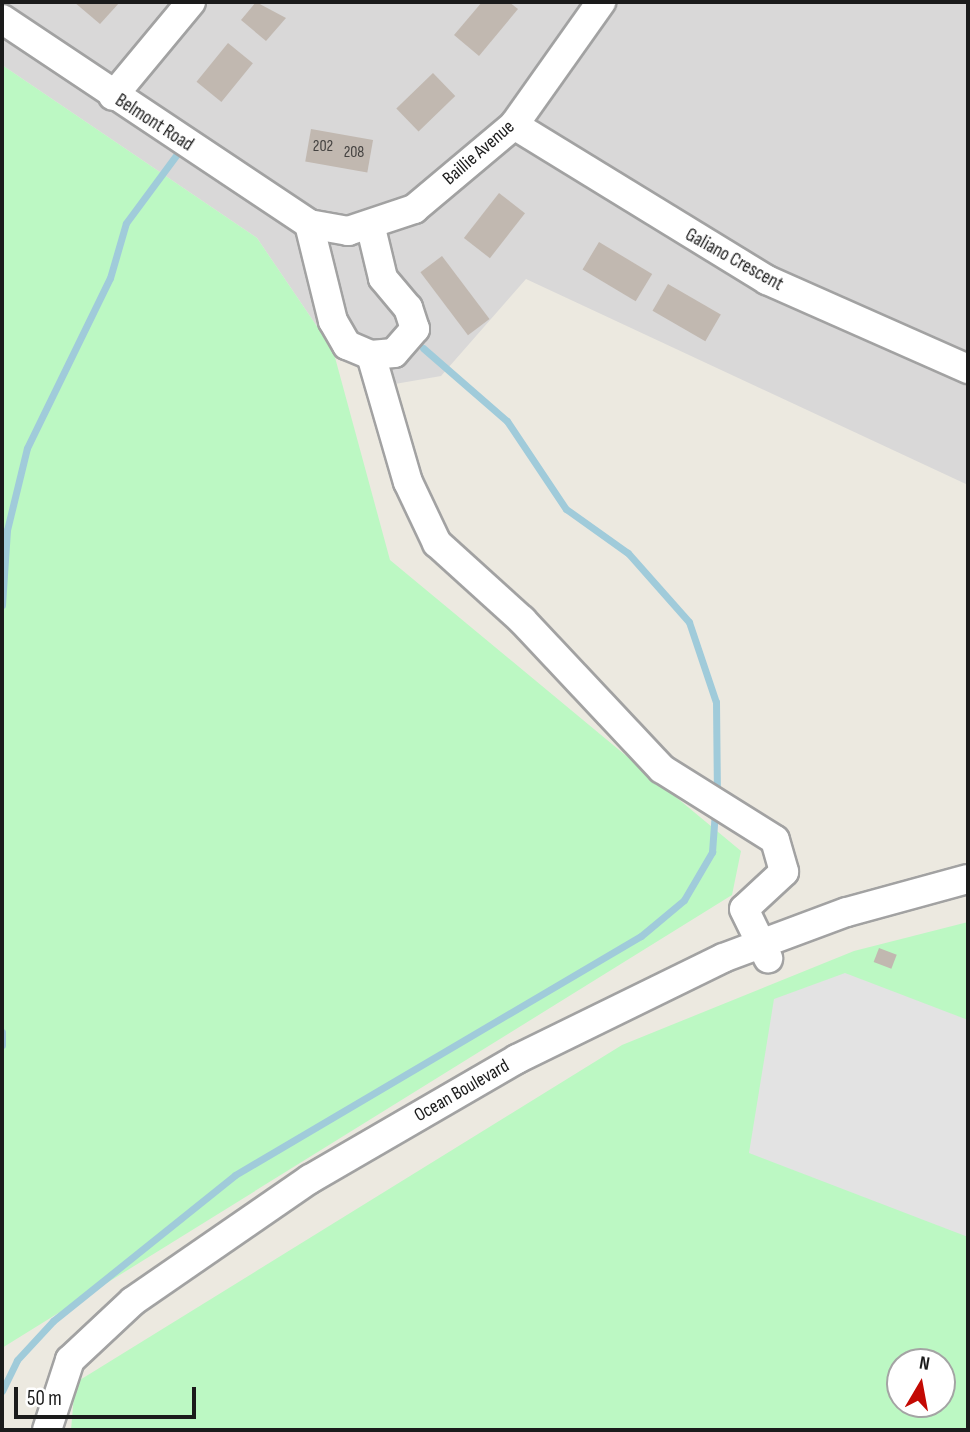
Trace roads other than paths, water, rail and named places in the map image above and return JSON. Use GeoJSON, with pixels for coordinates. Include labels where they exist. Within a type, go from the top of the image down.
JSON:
{"type":"FeatureCollection","features":[{"type":"Feature","properties":{"kind":"street"},"geometry":{"type":"LineString","coordinates":[[113,96],[191,2]]}},
{"type":"Feature","properties":{"kind":"street","name":"Baillie Avenue"},"geometry":{"type":"LineString","coordinates":[[309,224],[371,228],[414,209],[514,125],[601,2]]}},
{"type":"Feature","properties":{"kind":"street","name":"Belmont Road"},"geometry":{"type":"LineString","coordinates":[[2,19],[113,96],[309,224]]}},
{"type":"Feature","properties":{"kind":"street","name":"Galiano Crescent"},"geometry":{"type":"LineString","coordinates":[[514,125],[767,280],[968,369]]}},
{"type":"Feature","properties":{"kind":"street"},"geometry":{"type":"LineString","coordinates":[[309,224],[333,321],[347,345],[371,355],[394,353],[415,329],[408,308],[383,278],[371,228]]}},
{"type":"Feature","properties":{"kind":"street"},"geometry":{"type":"LineString","coordinates":[[371,355],[408,482],[437,542],[522,620],[662,769],[775,840],[784,872],[744,909],[764,950]]}},
{"type":"Feature","properties":{"kind":"street","name":"Ocean Boulevard"},"geometry":{"type":"LineString","coordinates":[[47,1430],[70,1360],[133,1301],[266,1210],[517,1059],[764,950],[968,879]]}},
{"type":"Feature","properties":{"kind":"waterway"},"geometry":{"type":"LineString","coordinates":[[2,605],[7,530],[27,448],[110,278],[126,223],[177,154]]}},
{"type":"Feature","properties":{"kind":"waterway"},"geometry":{"type":"LineString","coordinates":[[423,348],[507,421],[566,509],[628,553],[689,622],[716,702],[717,796]]}},
{"type":"Feature","properties":{"kind":"waterway"},"geometry":{"type":"LineString","coordinates":[[2,1391],[17,1360],[53,1321],[235,1175],[641,936],[684,900],[712,852],[715,811]]}},
{"type":"Feature","properties":{"kind":"waterway"},"geometry":{"type":"LineString","coordinates":[[2,1032],[2,1045]]}}]}
